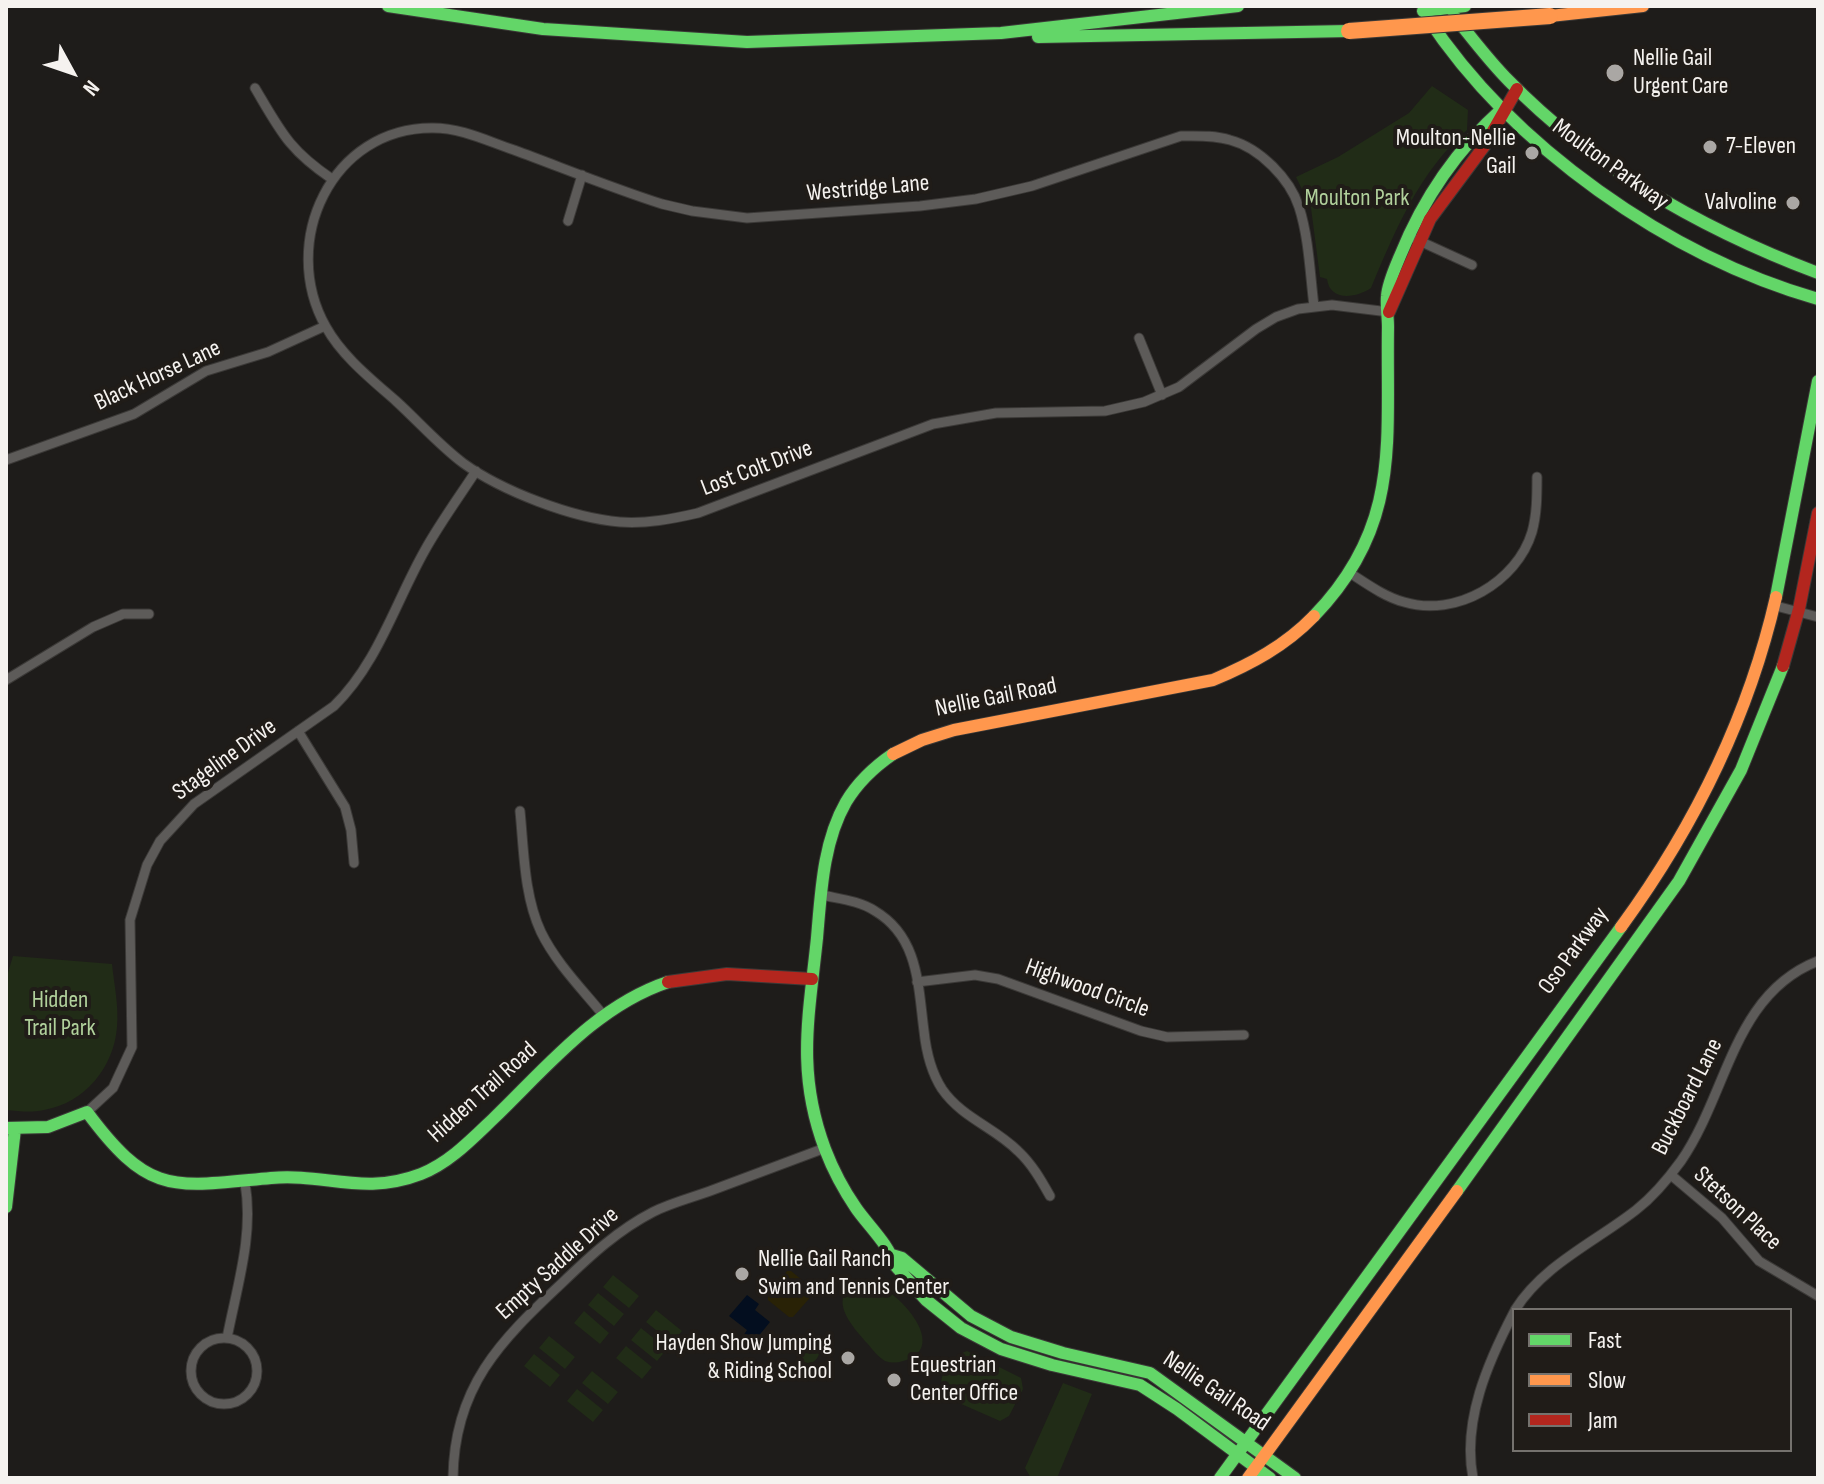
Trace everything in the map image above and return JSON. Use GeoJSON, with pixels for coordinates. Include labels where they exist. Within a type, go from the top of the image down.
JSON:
{"type":"FeatureCollection","features":[{"type":"Feature","properties":{"kind":"main road"},"geometry":{"type":"LineString","coordinates":[[388,6],[543,29],[747,42],[1001,33],[1238,6]]}},
{"type":"Feature","properties":{"kind":"main road"},"geometry":{"type":"LineString","coordinates":[[1001,33],[1050,37],[1349,31],[1643,6]]}},
{"type":"Feature","properties":{"kind":"main road"},"geometry":{"type":"LineString","coordinates":[[1421,8],[1453,7]]}},
{"type":"Feature","properties":{"kind":"main road","name":"Moulton Parkway"},"geometry":{"type":"LineString","coordinates":[[1453,7],[1517,89],[1596,157],[1662,200],[1741,242],[1818,273]]}},
{"type":"Feature","properties":{"kind":"main road","name":"Moulton Parkway"},"geometry":{"type":"LineString","coordinates":[[1421,8],[1458,59],[1503,108],[1533,139],[1601,195],[1690,248],[1774,285],[1818,299]]}},
{"type":"Feature","properties":{"kind":"main road","name":"Nellie Gail Road"},"geometry":{"type":"LineString","coordinates":[[1270,1478],[1242,1447],[1140,1385],[1052,1365],[1001,1349],[961,1328],[926,1300],[893,1263],[892,1255],[845,1190],[825,1148],[811,1095],[806,1056],[812,979],[831,839],[846,802],[867,774],[916,740],[954,730],[1186,688],[1235,673],[1296,634],[1324,608],[1350,573],[1377,517],[1388,447],[1386,356],[1389,312],[1398,299],[1414,238],[1494,131],[1503,108],[1517,89]]}},
{"type":"Feature","properties":{"kind":"main road","name":"Oso Parkway"},"geometry":{"type":"LineString","coordinates":[[1220,1478],[1625,922],[1704,798],[1726,754],[1762,655],[1776,606],[1818,381]]}},
{"type":"Feature","properties":{"kind":"main road","name":"Oso Parkway"},"geometry":{"type":"LineString","coordinates":[[1257,1466],[1687,871],[1729,797],[1779,676],[1798,611],[1818,513]]}},
{"type":"Feature","properties":{"kind":"main road","name":"Hidden Trail Road"},"geometry":{"type":"LineString","coordinates":[[87,1112],[115,1150],[153,1176],[193,1187],[287,1177],[366,1186],[395,1182],[426,1172],[465,1145],[604,1016],[645,991],[704,975],[736,973],[812,979]]}},
{"type":"Feature","properties":{"kind":"main road"},"geometry":{"type":"LineString","coordinates":[[6,1207],[11,1129],[47,1128],[76,1119],[87,1112]]}},
{"type":"Feature","properties":{"kind":"main road","name":"Nellie Gail Road"},"geometry":{"type":"LineString","coordinates":[[1257,1466],[1295,1478]]}},
{"type":"Feature","properties":{"kind":"street"},"geometry":{"type":"LineString","coordinates":[[255,88],[289,145],[332,179]]}},
{"type":"Feature","properties":{"kind":"street","name":"Westridge Lane"},"geometry":{"type":"LineString","coordinates":[[332,179],[361,149],[391,133],[436,127],[461,130],[662,204],[723,216],[770,217],[976,199],[1032,186],[1181,136],[1205,136],[1233,140],[1254,151],[1285,181],[1299,206],[1314,306]]}},
{"type":"Feature","properties":{"kind":"street"},"geometry":{"type":"LineString","coordinates":[[568,221],[582,175]]}},
{"type":"Feature","properties":{"kind":"street","name":"Lost Colt Drive"},"geometry":{"type":"LineString","coordinates":[[332,179],[316,213],[310,238],[312,285],[325,326],[362,370],[460,461],[527,497],[592,518],[619,522],[669,520],[698,513],[933,424],[996,413],[1105,411],[1162,395],[1197,376],[1276,317],[1298,309],[1314,306],[1355,307],[1389,312]]}},
{"type":"Feature","properties":{"kind":"street"},"geometry":{"type":"LineString","coordinates":[[1414,238],[1472,265]]}},
{"type":"Feature","properties":{"kind":"street","name":"Black Horse Lane"},"geometry":{"type":"LineString","coordinates":[[6,460],[134,414],[206,371],[268,352],[325,326]]}},
{"type":"Feature","properties":{"kind":"street"},"geometry":{"type":"LineString","coordinates":[[1139,338],[1162,395]]}},
{"type":"Feature","properties":{"kind":"street","name":"Stageline Drive"},"geometry":{"type":"LineString","coordinates":[[87,1112],[113,1088],[132,1047],[130,920],[147,865],[167,832],[194,804],[334,706],[350,690],[367,667],[424,551],[476,471]]}},
{"type":"Feature","properties":{"kind":"street"},"geometry":{"type":"LineString","coordinates":[[1350,573],[1405,603],[1438,605],[1478,595],[1496,583],[1524,551],[1537,508],[1537,477]]}},
{"type":"Feature","properties":{"kind":"street"},"geometry":{"type":"LineString","coordinates":[[1776,606],[1818,617]]}},
{"type":"Feature","properties":{"kind":"street"},"geometry":{"type":"LineString","coordinates":[[6,680],[93,627],[123,614],[149,614]]}},
{"type":"Feature","properties":{"kind":"street"},"geometry":{"type":"LineString","coordinates":[[298,731],[345,807],[354,863]]}},
{"type":"Feature","properties":{"kind":"street"},"geometry":{"type":"LineString","coordinates":[[520,811],[527,878],[533,912],[541,933],[604,1016]]}},
{"type":"Feature","properties":{"kind":"street"},"geometry":{"type":"LineString","coordinates":[[822,895],[876,911],[911,949],[925,1042],[939,1084],[965,1114],[1019,1151],[1050,1196]]}},
{"type":"Feature","properties":{"kind":"street","name":"Buckboard Lane"},"geometry":{"type":"LineString","coordinates":[[1517,1308],[1530,1288],[1657,1192],[1694,1138],[1746,1025],[1760,1002],[1779,982],[1803,966],[1818,961]]}},
{"type":"Feature","properties":{"kind":"street","name":"Highwood Circle"},"geometry":{"type":"LineString","coordinates":[[917,982],[975,975],[998,979],[1141,1031],[1167,1037],[1244,1035]]}},
{"type":"Feature","properties":{"kind":"street","name":"Empty Saddle Drive"},"geometry":{"type":"LineString","coordinates":[[453,1478],[457,1436],[468,1399],[481,1371],[498,1346],[523,1319],[592,1255],[623,1229],[655,1211],[825,1148]]}},
{"type":"Feature","properties":{"kind":"street","name":"Stetson Place"},"geometry":{"type":"LineString","coordinates":[[1671,1175],[1722,1218],[1759,1261],[1818,1296]]}},
{"type":"Feature","properties":{"kind":"street"},"geometry":{"type":"LineString","coordinates":[[227,1338],[247,1239],[250,1208],[245,1183]]}},
{"type":"Feature","properties":{"kind":"street","name":"Buckboard Lane"},"geometry":{"type":"LineString","coordinates":[[1473,1478],[1470,1451],[1476,1408],[1488,1369],[1512,1317]]}},
{"type":"Feature","properties":{"kind":"street"},"geometry":{"type":"LineString","coordinates":[[227,1338],[240,1341],[250,1350],[256,1361],[257,1374],[254,1387],[245,1397],[234,1404],[220,1405],[197,1393],[191,1381],[190,1368],[202,1345],[214,1339],[227,1338]]}},
{"type":"Feature","properties":{"kind":"green space","name":"Moulton Park"},"geometry":{"type":"Polygon","coordinates":[[[1432,86],[1468,110],[1467,130],[1422,183],[1399,224],[1371,288],[1351,296],[1338,295],[1333,292],[1327,279],[1320,277],[1311,208],[1296,177],[1338,157],[1409,113],[1432,86]]]}},
{"type":"Feature","properties":{"kind":"green space","name":"Hidden Trail Park"},"geometry":{"type":"Polygon","coordinates":[[[13,956],[112,964],[117,1019],[110,1056],[95,1081],[84,1091],[59,1106],[39,1111],[6,1110],[6,979],[13,956]]]}},
{"type":"Feature","properties":{"kind":"green space"},"geometry":{"type":"Polygon","coordinates":[[[613,1275],[639,1296],[629,1308],[603,1287],[613,1275]]]}},
{"type":"Feature","properties":{"kind":"green space"},"geometry":{"type":"Polygon","coordinates":[[[865,1281],[877,1284],[890,1293],[914,1317],[923,1343],[917,1354],[901,1362],[885,1361],[854,1327],[843,1301],[845,1293],[852,1286],[865,1281]]]}},
{"type":"Feature","properties":{"kind":"green space"},"geometry":{"type":"Polygon","coordinates":[[[598,1293],[624,1314],[614,1326],[588,1305],[598,1293]]]}},
{"type":"Feature","properties":{"kind":"green space"},"geometry":{"type":"Polygon","coordinates":[[[656,1310],[682,1331],[672,1343],[646,1322],[656,1310]]]}},
{"type":"Feature","properties":{"kind":"green space"},"geometry":{"type":"Polygon","coordinates":[[[584,1311],[609,1333],[600,1344],[574,1323],[584,1311]]]}},
{"type":"Feature","properties":{"kind":"green space"},"geometry":{"type":"Polygon","coordinates":[[[641,1328],[667,1349],[657,1361],[631,1340],[641,1328]]]}},
{"type":"Feature","properties":{"kind":"green space"},"geometry":{"type":"Polygon","coordinates":[[[549,1336],[575,1357],[565,1369],[539,1348],[549,1336]]]}},
{"type":"Feature","properties":{"kind":"green space"},"geometry":{"type":"Polygon","coordinates":[[[808,1341],[819,1352],[808,1363],[797,1352],[808,1341]]]}},
{"type":"Feature","properties":{"kind":"green space"},"geometry":{"type":"Polygon","coordinates":[[[626,1346],[652,1367],[642,1379],[616,1358],[626,1346]]]}},
{"type":"Feature","properties":{"kind":"green space"},"geometry":{"type":"Polygon","coordinates":[[[967,1351],[1021,1378],[1023,1389],[1009,1416],[1000,1421],[943,1396],[941,1382],[946,1369],[955,1358],[967,1351]]]}},
{"type":"Feature","properties":{"kind":"green space"},"geometry":{"type":"Polygon","coordinates":[[[534,1354],[560,1375],[550,1387],[524,1366],[534,1354]]]}},
{"type":"Feature","properties":{"kind":"green space"},"geometry":{"type":"Polygon","coordinates":[[[592,1371],[618,1392],[608,1404],[582,1383],[592,1371]]]}},
{"type":"Feature","properties":{"kind":"green space"},"geometry":{"type":"Polygon","coordinates":[[[1063,1383],[1092,1394],[1057,1478],[1031,1478],[1025,1468],[1063,1383]]]}},
{"type":"Feature","properties":{"kind":"green space"},"geometry":{"type":"Polygon","coordinates":[[[577,1389],[603,1410],[593,1422],[567,1401],[577,1389]]]}},
{"type":"Feature","properties":{"kind":"sand"},"geometry":{"type":"Polygon","coordinates":[[[787,1271],[791,1271],[814,1293],[793,1317],[768,1300],[768,1294],[787,1271]]]}},
{"type":"Feature","properties":{"kind":"water"},"geometry":{"type":"Polygon","coordinates":[[[747,1295],[759,1304],[755,1310],[770,1322],[753,1343],[743,1336],[747,1330],[729,1316],[747,1295]]]}},
{"type":"Feature","properties":{"kind":"traffic: fast"},"geometry":{"type":"LineString","coordinates":[[388,6],[543,29],[747,42],[1001,33],[1238,6]]}},
{"type":"Feature","properties":{"kind":"traffic: fast"},"geometry":{"type":"LineString","coordinates":[[1423,11],[1465,6]]}},
{"type":"Feature","properties":{"kind":"traffic: fast"},"geometry":{"type":"LineString","coordinates":[[1454,16],[1509,81],[1542,113],[1615,169],[1693,217],[1818,273]]}},
{"type":"Feature","properties":{"kind":"traffic: fast"},"geometry":{"type":"LineString","coordinates":[[1427,17],[1462,65],[1503,110],[1598,191],[1706,255],[1762,280],[1818,299]]}},
{"type":"Feature","properties":{"kind":"traffic: fast"},"geometry":{"type":"LineString","coordinates":[[1038,37],[1349,31]]}},
{"type":"Feature","properties":{"kind":"traffic: fast"},"geometry":{"type":"LineString","coordinates":[[1314,616],[1342,582],[1362,549],[1376,515],[1387,445],[1387,300],[1392,276],[1419,215],[1443,176],[1471,140],[1503,108]]}},
{"type":"Feature","properties":{"kind":"traffic: fast"},"geometry":{"type":"LineString","coordinates":[[1776,597],[1818,381]]}},
{"type":"Feature","properties":{"kind":"traffic: fast"},"geometry":{"type":"LineString","coordinates":[[1457,1191],[1679,881],[1741,770],[1783,666]]}},
{"type":"Feature","properties":{"kind":"traffic: fast"},"geometry":{"type":"LineString","coordinates":[[893,754],[867,775],[846,802],[832,834],[822,885],[808,1019],[808,1069],[816,1121],[839,1179],[856,1208],[888,1250],[893,1263],[926,1300],[961,1328],[1001,1349],[1052,1365],[1140,1385],[1270,1478]]}},
{"type":"Feature","properties":{"kind":"traffic: fast"},"geometry":{"type":"LineString","coordinates":[[1220,1478],[1621,927]]}},
{"type":"Feature","properties":{"kind":"traffic: fast"},"geometry":{"type":"LineString","coordinates":[[6,1128],[48,1127],[87,1112],[109,1140],[147,1173],[186,1183],[291,1177],[363,1184],[400,1180],[421,1174],[450,1157],[595,1022],[618,1006],[668,982]]}},
{"type":"Feature","properties":{"kind":"traffic: fast"},"geometry":{"type":"LineString","coordinates":[[6,1207],[15,1129]]}},
{"type":"Feature","properties":{"kind":"traffic: fast"},"geometry":{"type":"LineString","coordinates":[[892,1255],[902,1258],[971,1316],[1011,1337],[1063,1353],[1150,1373],[1295,1478]]}},
{"type":"Feature","properties":{"kind":"traffic: slow"},"geometry":{"type":"LineString","coordinates":[[1550,16],[1643,6]]}},
{"type":"Feature","properties":{"kind":"traffic: slow"},"geometry":{"type":"LineString","coordinates":[[1349,31],[1550,16]]}},
{"type":"Feature","properties":{"kind":"traffic: slow"},"geometry":{"type":"LineString","coordinates":[[1621,927],[1672,850],[1715,770],[1750,686],[1776,597]]}},
{"type":"Feature","properties":{"kind":"traffic: slow"},"geometry":{"type":"LineString","coordinates":[[893,754],[922,740],[954,730],[1213,680],[1267,653],[1314,616]]}},
{"type":"Feature","properties":{"kind":"traffic: slow"},"geometry":{"type":"LineString","coordinates":[[1248,1478],[1457,1191]]}},
{"type":"Feature","properties":{"kind":"traffic: jam"},"geometry":{"type":"LineString","coordinates":[[1389,312],[1430,219],[1485,145],[1517,89]]}},
{"type":"Feature","properties":{"kind":"traffic: jam"},"geometry":{"type":"LineString","coordinates":[[1783,666],[1799,609],[1818,513]]}},
{"type":"Feature","properties":{"kind":"traffic: jam"},"geometry":{"type":"LineString","coordinates":[[668,982],[727,974],[812,979]]}},
{"type":"Feature","properties":{"kind":"place","name":"Nellie Gail Urgent Care"},"geometry":{"type":"Point","coordinates":[1615,73]}},
{"type":"Feature","properties":{"kind":"place","name":"7-Eleven"},"geometry":{"type":"Point","coordinates":[1710,147]}},
{"type":"Feature","properties":{"kind":"place","name":"Moulton-Nellie Gail"},"geometry":{"type":"Point","coordinates":[1532,153]}},
{"type":"Feature","properties":{"kind":"place","name":"Valvoline"},"geometry":{"type":"Point","coordinates":[1793,203]}},
{"type":"Feature","properties":{"kind":"place","name":"Nellie Gail Ranch Swim and Tennis Center"},"geometry":{"type":"Point","coordinates":[742,1274]}},
{"type":"Feature","properties":{"kind":"place","name":"Hayden Show Jumping & Riding School"},"geometry":{"type":"Point","coordinates":[848,1358]}},
{"type":"Feature","properties":{"kind":"place","name":"Equestrian Center Office"},"geometry":{"type":"Point","coordinates":[894,1380]}}]}
